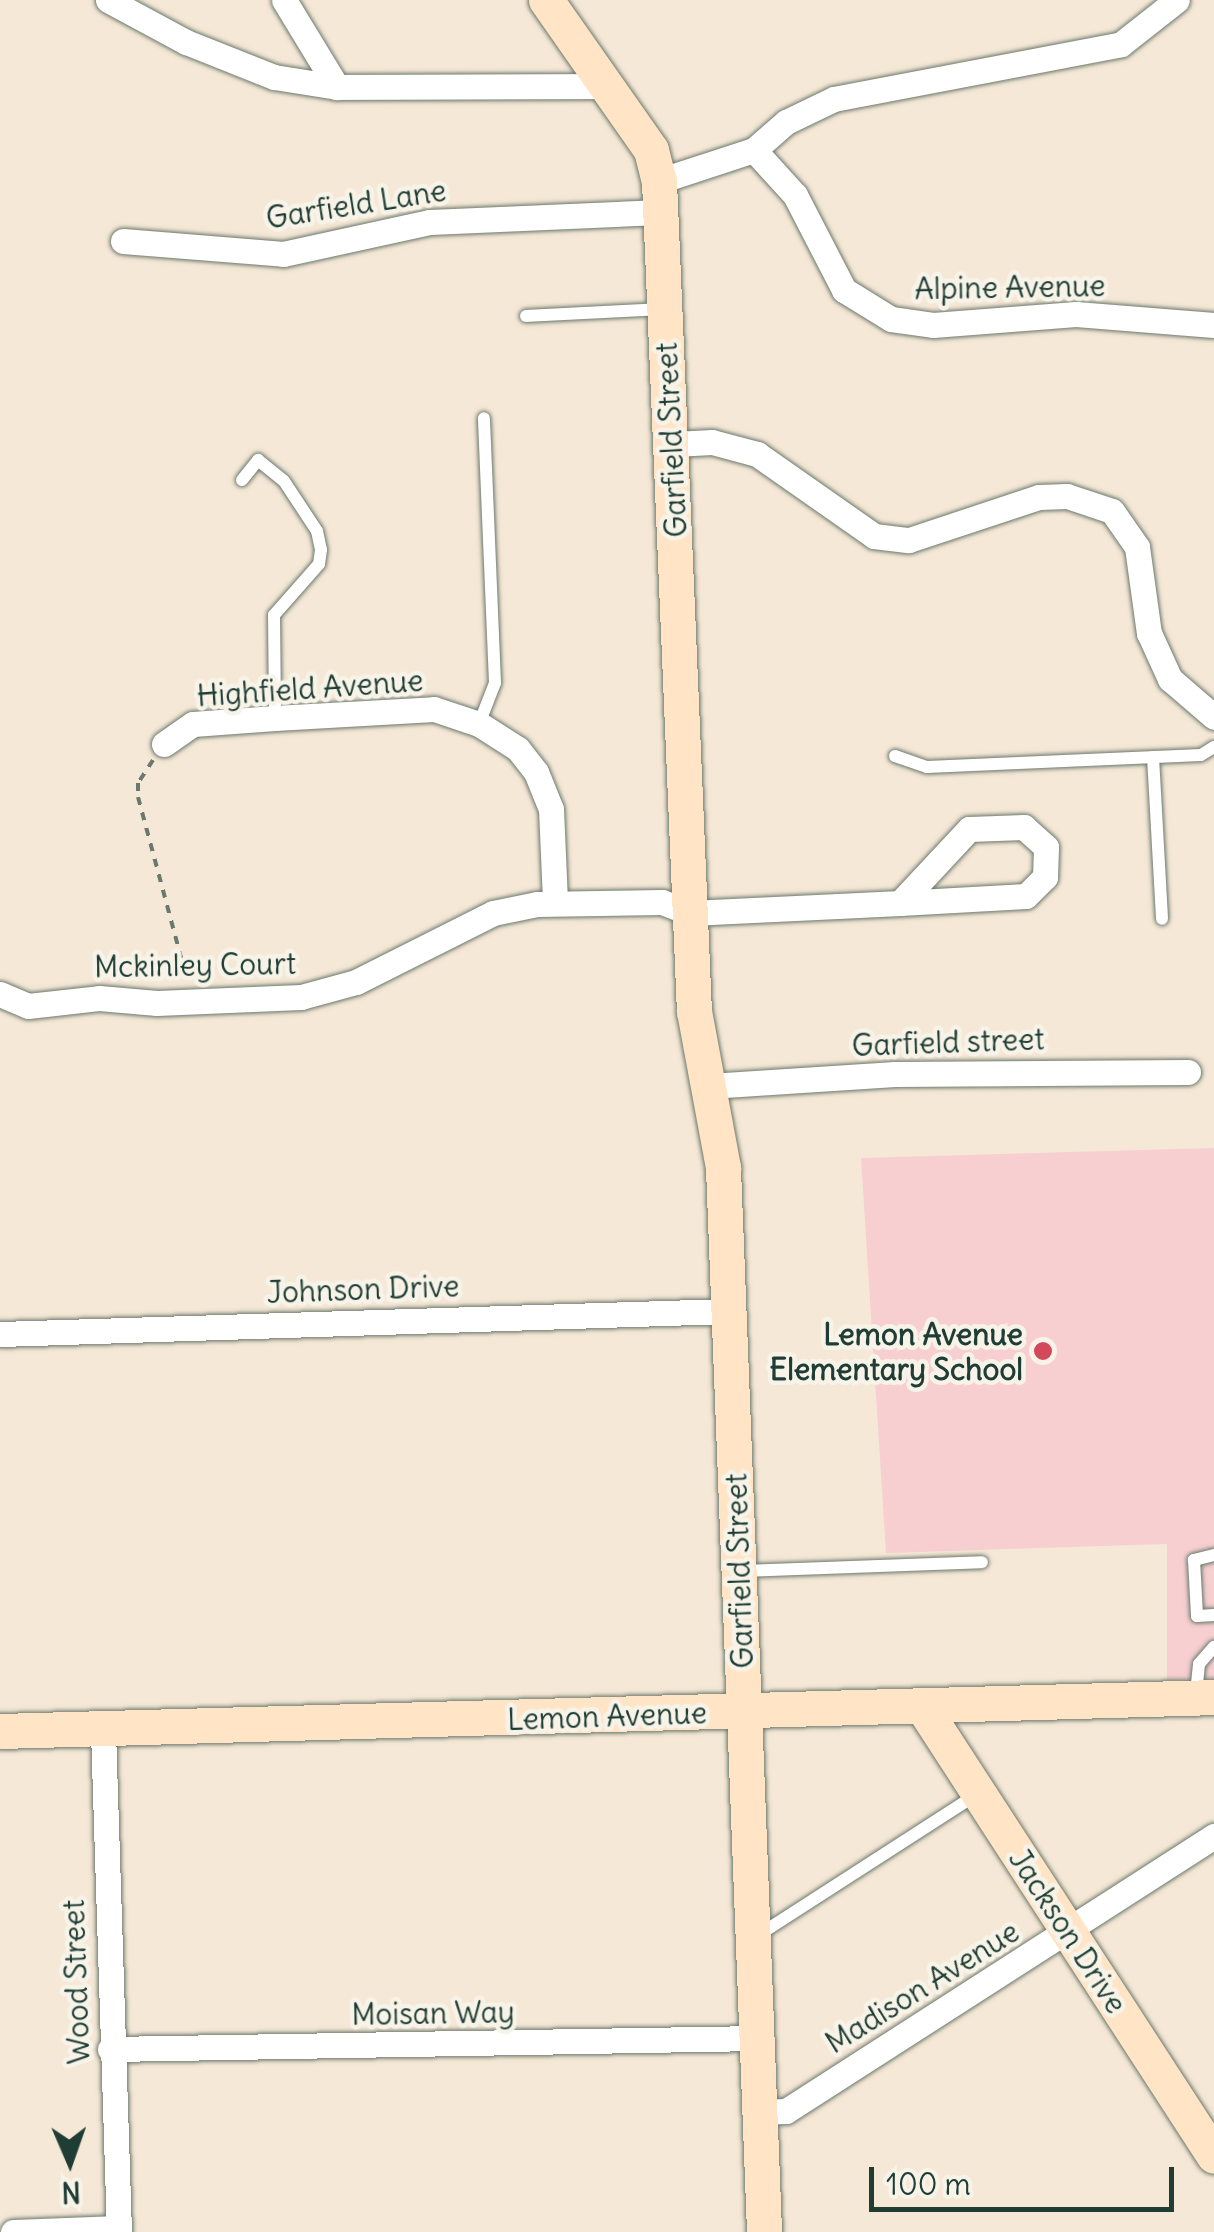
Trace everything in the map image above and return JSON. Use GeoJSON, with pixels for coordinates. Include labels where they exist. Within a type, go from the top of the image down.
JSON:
{"type":"FeatureCollection","features":[{"type":"Feature","properties":{"kind":"street"},"geometry":{"type":"LineString","coordinates":[[108,0],[186,42],[274,77],[337,86],[602,86]]}},
{"type":"Feature","properties":{"kind":"street"},"geometry":{"type":"LineString","coordinates":[[284,0],[337,86]]}},
{"type":"Feature","properties":{"kind":"street","name":"Garfield Street"},"geometry":{"type":"LineString","coordinates":[[546,0],[602,86],[651,150],[659,196],[674,444],[694,1011],[723,1168],[764,2232]]}},
{"type":"Feature","properties":{"kind":"street"},"geometry":{"type":"LineString","coordinates":[[659,196],[754,150],[786,122],[834,99],[1122,44],[1177,0]]}},
{"type":"Feature","properties":{"kind":"street","name":"Alpine Avenue"},"geometry":{"type":"LineString","coordinates":[[754,150],[795,195],[844,290],[891,319],[933,326],[1076,314],[1214,325]]}},
{"type":"Feature","properties":{"kind":"street","name":"Garfield Lane"},"geometry":{"type":"LineString","coordinates":[[123,242],[283,254],[430,222],[659,196]]}},
{"type":"Feature","properties":{"kind":"street"},"geometry":{"type":"LineString","coordinates":[[674,444],[712,442],[758,454],[874,536],[909,540],[1039,497],[1067,496],[1112,510],[1137,547],[1149,633],[1170,679],[1214,717]]}},
{"type":"Feature","properties":{"kind":"street","name":"Highfield Avenue"},"geometry":{"type":"LineString","coordinates":[[164,744],[192,724],[275,718],[434,710],[479,724],[518,749],[536,772],[551,809],[555,902]]}},
{"type":"Feature","properties":{"kind":"street"},"geometry":{"type":"LineString","coordinates":[[555,902],[662,902],[690,913],[900,903],[1026,896],[1045,877],[1046,847],[1024,827],[969,830],[900,903]]}},
{"type":"Feature","properties":{"kind":"street","name":"Mckinley Court"},"geometry":{"type":"LineString","coordinates":[[0,994],[28,1006],[99,998],[158,1003],[301,997],[356,982],[492,913],[555,902]]}},
{"type":"Feature","properties":{"kind":"street","name":"Garfield street"},"geometry":{"type":"LineString","coordinates":[[709,1086],[894,1074],[1188,1072]]}},
{"type":"Feature","properties":{"kind":"street","name":"Johnson Drive"},"geometry":{"type":"LineString","coordinates":[[0,1334],[729,1310]]}},
{"type":"Feature","properties":{"kind":"street","name":"Lemon Avenue"},"geometry":{"type":"LineString","coordinates":[[0,1732],[1205,1697]]}},
{"type":"Feature","properties":{"kind":"street","name":"Jackson Drive"},"geometry":{"type":"LineString","coordinates":[[922,1706],[1214,2156]]}},
{"type":"Feature","properties":{"kind":"street","name":"Wood Street"},"geometry":{"type":"LineString","coordinates":[[102,1731],[119,2230]]}},
{"type":"Feature","properties":{"kind":"street","name":"Madison Avenue"},"geometry":{"type":"LineString","coordinates":[[759,2112],[786,2111],[1214,1836]]}},
{"type":"Feature","properties":{"kind":"street","name":"Moisan Way"},"geometry":{"type":"LineString","coordinates":[[110,2048],[759,2038]]}},
{"type":"Feature","properties":{"kind":"street"},"geometry":{"type":"LineString","coordinates":[[12,2232],[119,2230]]}},
{"type":"Feature","properties":{"kind":"lane"},"geometry":{"type":"LineString","coordinates":[[526,316],[665,309]]}},
{"type":"Feature","properties":{"kind":"lane"},"geometry":{"type":"LineString","coordinates":[[479,724],[494,683],[484,418]]}},
{"type":"Feature","properties":{"kind":"lane"},"geometry":{"type":"LineString","coordinates":[[242,480],[258,460],[284,481],[317,531],[321,550],[319,564],[274,614],[275,718]]}},
{"type":"Feature","properties":{"kind":"lane"},"geometry":{"type":"LineString","coordinates":[[895,756],[927,767],[1200,755],[1214,747]]}},
{"type":"Feature","properties":{"kind":"lane"},"geometry":{"type":"LineString","coordinates":[[1153,757],[1162,919]]}},
{"type":"Feature","properties":{"kind":"lane"},"geometry":{"type":"LineString","coordinates":[[1214,1555],[1194,1560],[1196,1616],[1214,1615]]}},
{"type":"Feature","properties":{"kind":"lane"},"geometry":{"type":"LineString","coordinates":[[739,1571],[982,1562]]}},
{"type":"Feature","properties":{"kind":"lane"},"geometry":{"type":"LineString","coordinates":[[1205,1697],[1200,1664],[1214,1647]]}},
{"type":"Feature","properties":{"kind":"lane"},"geometry":{"type":"LineString","coordinates":[[755,1937],[978,1794]]}},
{"type":"Feature","properties":{"kind":"path"},"geometry":{"type":"LineString","coordinates":[[164,744],[138,783],[138,796],[187,980]]}},
{"type":"Feature","properties":{"kind":"shaded area","name":"Lemon Avenue Elementary School"},"geometry":{"type":"Polygon","coordinates":[[[1214,1148],[1214,1678],[1167,1680],[1167,1544],[886,1553],[861,1158],[1214,1148]]]}},
{"type":"Feature","properties":{"kind":"place","name":"Lemon Avenue Elementary School"},"geometry":{"type":"Point","coordinates":[1043,1351]}}]}
